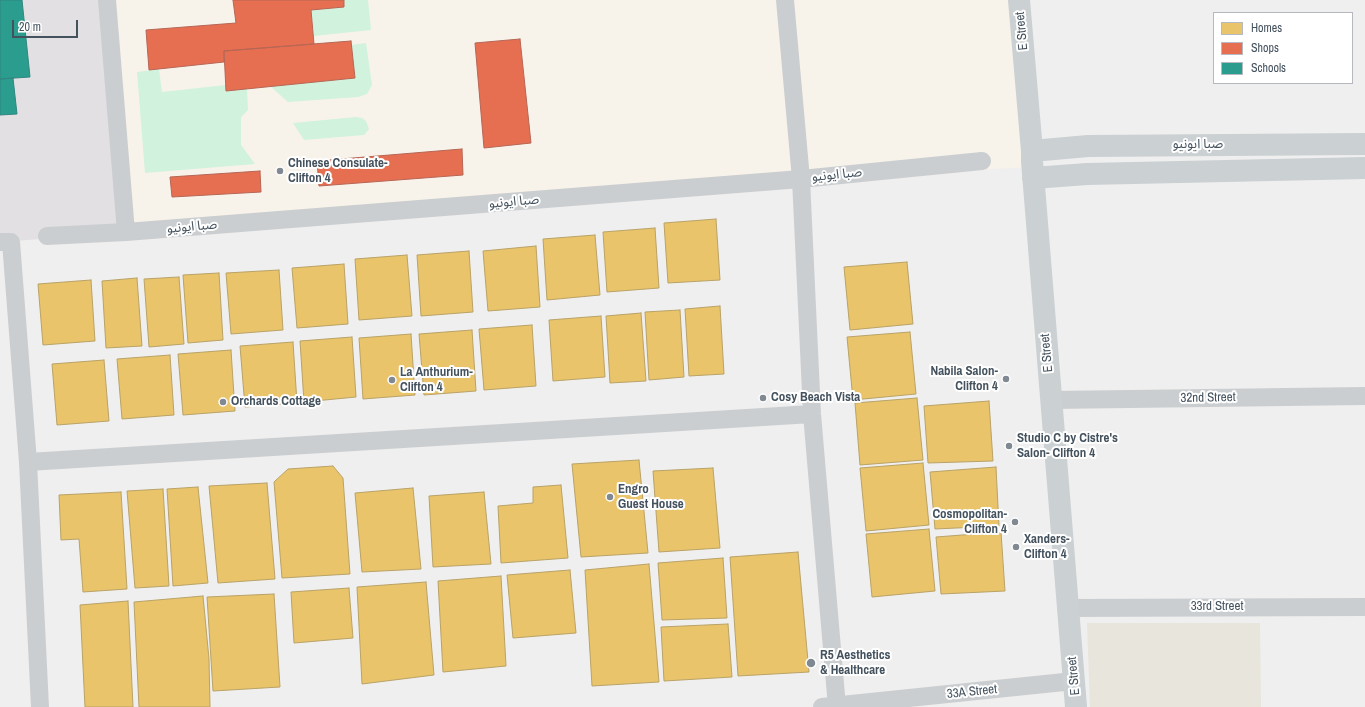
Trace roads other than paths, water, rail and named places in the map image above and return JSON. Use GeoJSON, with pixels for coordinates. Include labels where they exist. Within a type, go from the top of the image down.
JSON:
{"type":"FeatureCollection","features":[{"type":"Feature","properties":{"kind":"main road","name":"E Street"},"geometry":{"type":"LineString","coordinates":[[1019,0],[1076,707]]}},
{"type":"Feature","properties":{"kind":"main road","name":"صبا ایونیو"},"geometry":{"type":"LineString","coordinates":[[1032,151],[1088,146],[1365,144]]}},
{"type":"Feature","properties":{"kind":"main road","name":"صبا ایونیو"},"geometry":{"type":"LineString","coordinates":[[1033,178],[1087,174],[1365,168]]}},
{"type":"Feature","properties":{"kind":"street"},"geometry":{"type":"LineString","coordinates":[[107,0],[126,232]]}},
{"type":"Feature","properties":{"kind":"street"},"geometry":{"type":"LineString","coordinates":[[785,0],[801,179],[812,414],[832,707]]}},
{"type":"Feature","properties":{"kind":"street","name":"صبا ایونیو"},"geometry":{"type":"LineString","coordinates":[[47,236],[126,232],[801,179],[982,161]]}},
{"type":"Feature","properties":{"kind":"street"},"geometry":{"type":"LineString","coordinates":[[5,242],[28,462],[40,707]]}},
{"type":"Feature","properties":{"kind":"street","name":"32nd Street"},"geometry":{"type":"LineString","coordinates":[[1051,400],[1365,396]]}},
{"type":"Feature","properties":{"kind":"street"},"geometry":{"type":"LineString","coordinates":[[28,462],[812,414]]}},
{"type":"Feature","properties":{"kind":"street","name":"33rd Street"},"geometry":{"type":"LineString","coordinates":[[1068,608],[1365,607]]}},
{"type":"Feature","properties":{"kind":"street","name":"33A Street"},"geometry":{"type":"LineString","coordinates":[[832,707],[1074,681]]}},
{"type":"Feature","properties":{"kind":"place","name":"Chinese Consulate- Clifton 4"},"geometry":{"type":"Point","coordinates":[280,171]}},
{"type":"Feature","properties":{"kind":"place","name":"Nabila Salon- Clifton 4"},"geometry":{"type":"Point","coordinates":[1006,379]}},
{"type":"Feature","properties":{"kind":"place","name":"La Anthurium- Clifton 4"},"geometry":{"type":"Point","coordinates":[392,380]}},
{"type":"Feature","properties":{"kind":"place","name":"Cosy Beach Vista"},"geometry":{"type":"Point","coordinates":[763,398]}},
{"type":"Feature","properties":{"kind":"place","name":"Orchards Cottage"},"geometry":{"type":"Point","coordinates":[223,402]}},
{"type":"Feature","properties":{"kind":"place","name":"Studio C by Cistre's Salon- Clifton 4"},"geometry":{"type":"Point","coordinates":[1009,446]}},
{"type":"Feature","properties":{"kind":"place","name":"Engro Guest House"},"geometry":{"type":"Point","coordinates":[610,497]}},
{"type":"Feature","properties":{"kind":"place","name":"Cosmopolitan- Clifton 4"},"geometry":{"type":"Point","coordinates":[1015,522]}},
{"type":"Feature","properties":{"kind":"place","name":"Xanders- Clifton 4"},"geometry":{"type":"Point","coordinates":[1016,547]}},
{"type":"Feature","properties":{"kind":"place","name":"R5 Aesthetics & Healthcare"},"geometry":{"type":"Point","coordinates":[811,663]}}]}
